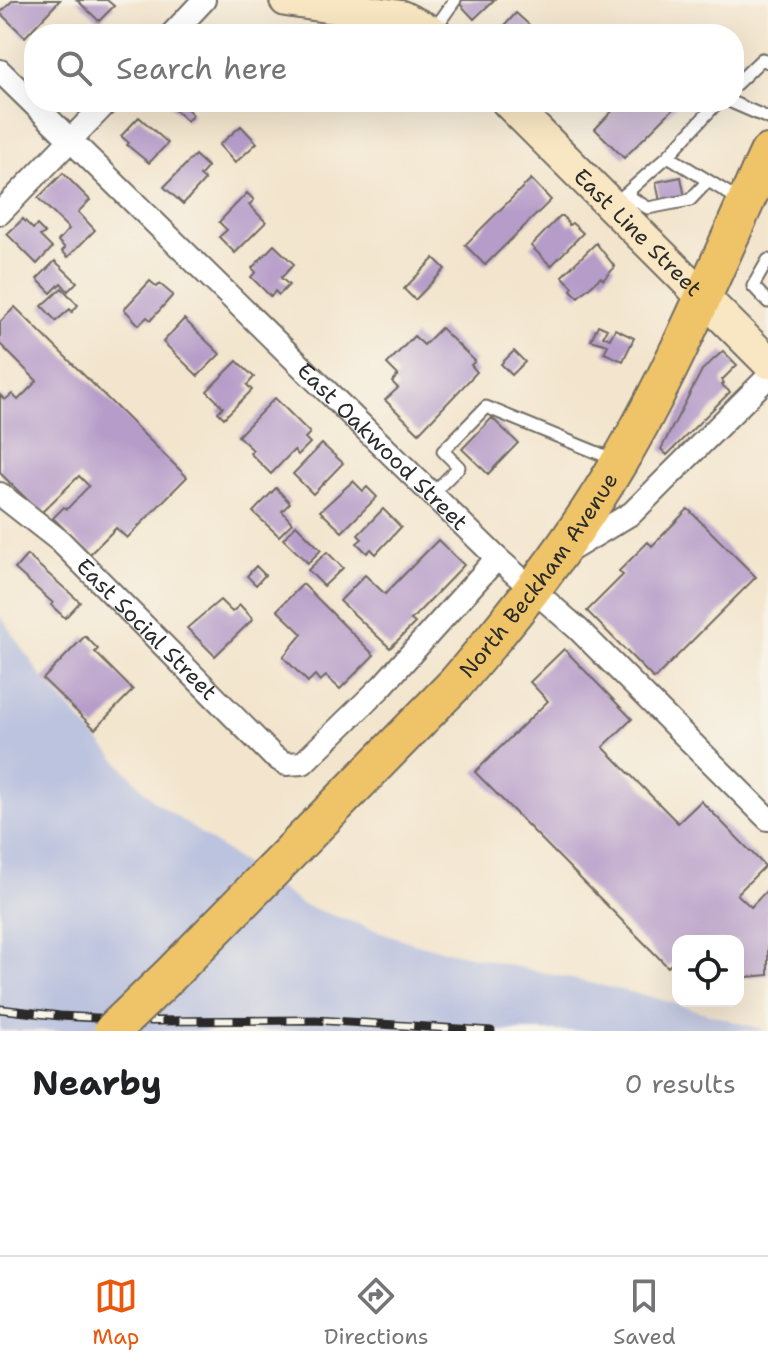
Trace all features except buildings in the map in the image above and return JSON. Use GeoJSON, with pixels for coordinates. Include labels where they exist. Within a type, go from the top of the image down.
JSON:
{"type":"FeatureCollection","features":[{"type":"Feature","properties":{"kind":"main road","name":"North Beckham Avenue"},"geometry":{"type":"LineString","coordinates":[[112,1031],[180,966],[456,683],[500,632],[619,462],[656,392],[768,154]]}},
{"type":"Feature","properties":{"kind":"street"},"geometry":{"type":"LineString","coordinates":[[181,24],[204,0]]}},
{"type":"Feature","properties":{"kind":"street"},"geometry":{"type":"LineString","coordinates":[[286,0],[401,17],[415,24]]}},
{"type":"Feature","properties":{"kind":"street","name":"East Oakwood Street"},"geometry":{"type":"LineString","coordinates":[[0,71],[24,96]]}},
{"type":"Feature","properties":{"kind":"street","name":"East Oakwood Street"},"geometry":{"type":"LineString","coordinates":[[40,112],[497,558],[542,575],[578,629],[768,819]]}},
{"type":"Feature","properties":{"kind":"street"},"geometry":{"type":"LineString","coordinates":[[0,213],[98,112]]}},
{"type":"Feature","properties":{"kind":"street","name":"East Line Street"},"geometry":{"type":"LineString","coordinates":[[519,112],[618,200],[702,296],[768,362]]}},
{"type":"Feature","properties":{"kind":"street"},"geometry":{"type":"LineString","coordinates":[[542,575],[632,513],[768,377]]}},
{"type":"Feature","properties":{"kind":"street","name":"East Social Street"},"geometry":{"type":"LineString","coordinates":[[0,494],[60,541],[273,756],[292,765],[303,763],[382,686],[497,558]]}},
{"type":"Feature","properties":{"kind":"lane"},"geometry":{"type":"LineString","coordinates":[[440,24],[455,0]]}},
{"type":"Feature","properties":{"kind":"lane"},"geometry":{"type":"LineString","coordinates":[[744,76],[762,59],[768,62]]}},
{"type":"Feature","properties":{"kind":"lane"},"geometry":{"type":"LineString","coordinates":[[744,108],[768,118]]}},
{"type":"Feature","properties":{"kind":"lane"},"geometry":{"type":"LineString","coordinates":[[618,200],[668,156],[709,112]]}},
{"type":"Feature","properties":{"kind":"lane"},"geometry":{"type":"LineString","coordinates":[[668,156],[745,204]]}},
{"type":"Feature","properties":{"kind":"lane"},"geometry":{"type":"LineString","coordinates":[[618,200],[648,208],[690,200],[707,182]]}},
{"type":"Feature","properties":{"kind":"lane"},"geometry":{"type":"LineString","coordinates":[[768,260],[753,286],[768,302]]}},
{"type":"Feature","properties":{"kind":"lane"},"geometry":{"type":"LineString","coordinates":[[431,495],[459,467],[443,451],[486,407],[619,462]]}},
{"type":"Feature","properties":{"kind":"shaded area"},"geometry":{"type":"Polygon","coordinates":[[[0,615],[46,683],[154,801],[303,905],[416,944],[652,997],[672,1003],[672,1007],[686,1007],[767,1031],[0,1031],[0,615]]]}},
{"type":"Feature","properties":{"kind":"railway"},"geometry":{"type":"LineString","coordinates":[[0,1009],[152,1021],[316,1020],[491,1031]]}}]}
